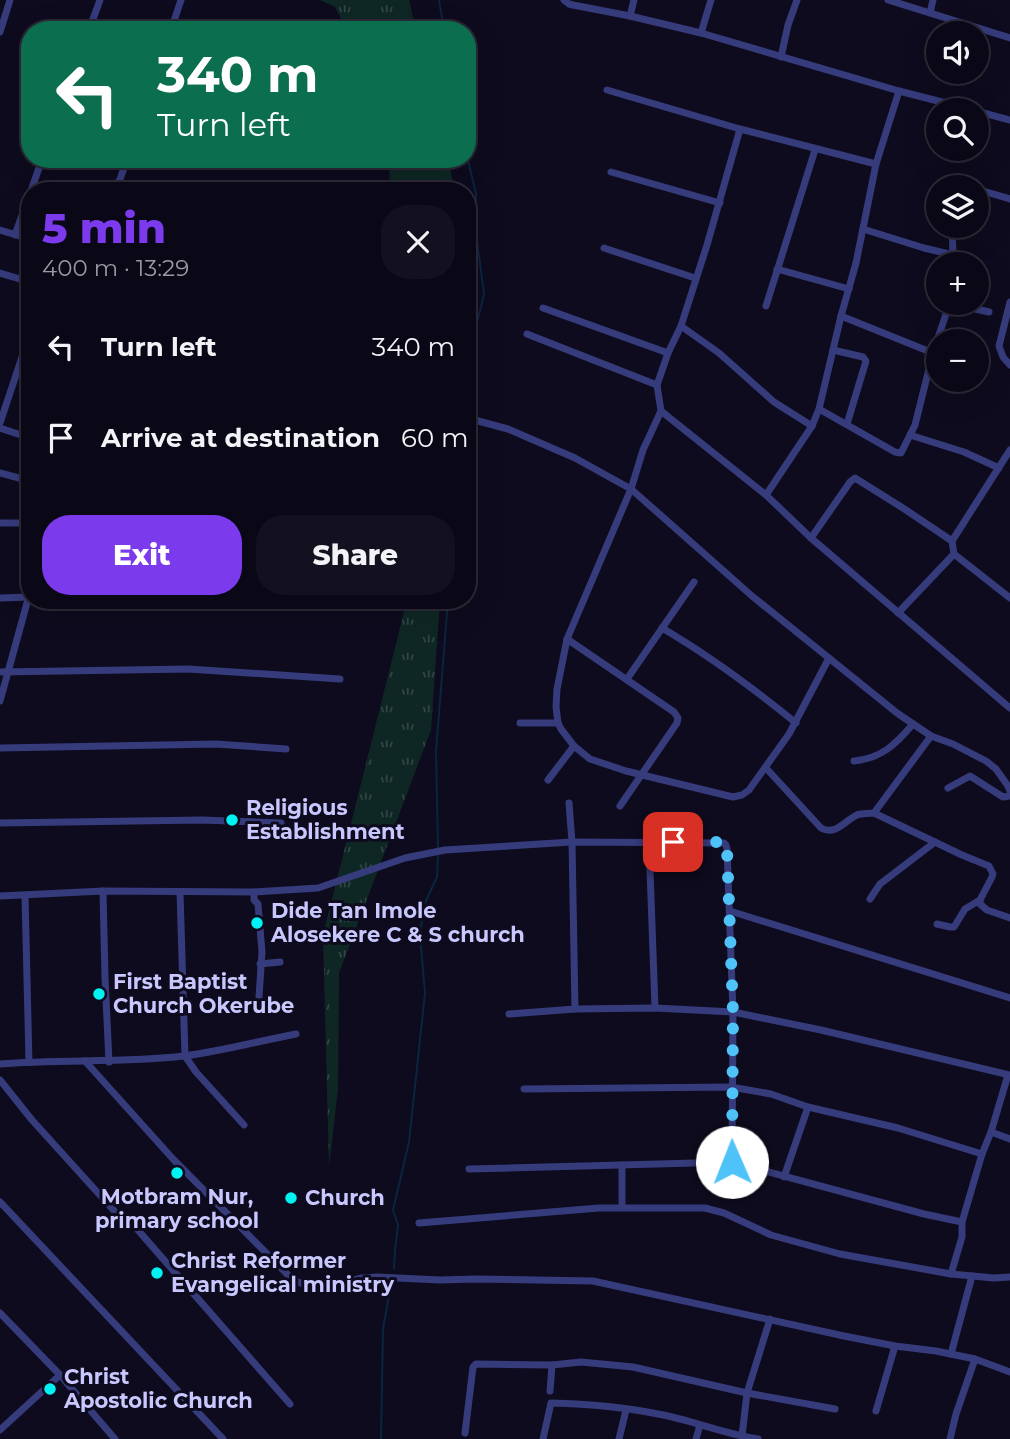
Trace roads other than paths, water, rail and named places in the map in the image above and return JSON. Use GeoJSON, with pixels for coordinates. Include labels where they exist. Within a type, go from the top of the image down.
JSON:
{"type":"FeatureCollection","features":[{"type":"Feature","properties":{"kind":"street"},"geometry":{"type":"LineString","coordinates":[[0,32],[10,0]]}},
{"type":"Feature","properties":{"kind":"street"},"geometry":{"type":"LineString","coordinates":[[92,21],[100,0]]}},
{"type":"Feature","properties":{"kind":"street"},"geometry":{"type":"LineString","coordinates":[[174,21],[181,0]]}},
{"type":"Feature","properties":{"kind":"street"},"geometry":{"type":"LineString","coordinates":[[564,0],[573,5],[701,33],[926,98]]}},
{"type":"Feature","properties":{"kind":"street"},"geometry":{"type":"LineString","coordinates":[[630,16],[634,0]]}},
{"type":"Feature","properties":{"kind":"street"},"geometry":{"type":"LineString","coordinates":[[701,33],[711,0]]}},
{"type":"Feature","properties":{"kind":"street"},"geometry":{"type":"LineString","coordinates":[[781,57],[797,0]]}},
{"type":"Feature","properties":{"kind":"street"},"geometry":{"type":"LineString","coordinates":[[888,0],[1010,38]]}},
{"type":"Feature","properties":{"kind":"street"},"geometry":{"type":"LineString","coordinates":[[930,13],[933,0]]}},
{"type":"Feature","properties":{"kind":"street"},"geometry":{"type":"LineString","coordinates":[[607,90],[815,150],[876,164]]}},
{"type":"Feature","properties":{"kind":"street"},"geometry":{"type":"LineString","coordinates":[[766,495],[812,426],[818,409],[849,289],[876,164],[899,91]]}},
{"type":"Feature","properties":{"kind":"street"},"geometry":{"type":"LineString","coordinates":[[989,115],[1010,120]]}},
{"type":"Feature","properties":{"kind":"street"},"geometry":{"type":"LineString","coordinates":[[740,129],[681,326],[657,385],[661,411],[567,639],[556,707],[558,723],[574,746],[590,759],[626,771],[733,797],[742,795],[766,768],[796,723],[830,658]]}},
{"type":"Feature","properties":{"kind":"street"},"geometry":{"type":"LineString","coordinates":[[766,306],[815,150]]}},
{"type":"Feature","properties":{"kind":"street"},"geometry":{"type":"LineString","coordinates":[[118,182],[123,168]]}},
{"type":"Feature","properties":{"kind":"street"},"geometry":{"type":"LineString","coordinates":[[611,172],[720,203]]}},
{"type":"Feature","properties":{"kind":"street"},"geometry":{"type":"LineString","coordinates":[[989,193],[1010,199]]}},
{"type":"Feature","properties":{"kind":"street"},"geometry":{"type":"LineString","coordinates":[[15,235],[21,218]]}},
{"type":"Feature","properties":{"kind":"street"},"geometry":{"type":"LineString","coordinates":[[863,229],[940,252]]}},
{"type":"Feature","properties":{"kind":"street"},"geometry":{"type":"LineString","coordinates":[[0,230],[21,237]]}},
{"type":"Feature","properties":{"kind":"street"},"geometry":{"type":"LineString","coordinates":[[604,248],[695,278]]}},
{"type":"Feature","properties":{"kind":"street"},"geometry":{"type":"LineString","coordinates":[[777,269],[849,289]]}},
{"type":"Feature","properties":{"kind":"street"},"geometry":{"type":"LineString","coordinates":[[0,274],[21,280]]}},
{"type":"Feature","properties":{"kind":"street"},"geometry":{"type":"LineString","coordinates":[[1010,302],[999,345],[1003,357],[1010,365]]}},
{"type":"Feature","properties":{"kind":"street"},"geometry":{"type":"LineString","coordinates":[[543,307],[668,353]]}},
{"type":"Feature","properties":{"kind":"street"},"geometry":{"type":"LineString","coordinates":[[841,316],[926,350]]}},
{"type":"Feature","properties":{"kind":"street"},"geometry":{"type":"LineString","coordinates":[[681,326],[719,353],[774,402],[812,426]]}},
{"type":"Feature","properties":{"kind":"street"},"geometry":{"type":"LineString","coordinates":[[527,334],[657,385]]}},
{"type":"Feature","properties":{"kind":"street"},"geometry":{"type":"LineString","coordinates":[[833,350],[866,361],[847,424]]}},
{"type":"Feature","properties":{"kind":"street"},"geometry":{"type":"LineString","coordinates":[[0,423],[21,370]]}},
{"type":"Feature","properties":{"kind":"street"},"geometry":{"type":"LineString","coordinates":[[818,409],[898,453],[903,450],[910,435],[926,383]]}},
{"type":"Feature","properties":{"kind":"street"},"geometry":{"type":"LineString","coordinates":[[661,411],[766,495],[810,538],[1010,708]]}},
{"type":"Feature","properties":{"kind":"street"},"geometry":{"type":"LineString","coordinates":[[476,420],[508,429],[575,458],[631,489],[752,596],[897,713],[931,736],[953,744],[996,769],[1008,786],[1010,794],[1003,797],[970,776],[948,788]]}},
{"type":"Feature","properties":{"kind":"street"},"geometry":{"type":"LineString","coordinates":[[0,428],[21,435]]}},
{"type":"Feature","properties":{"kind":"street"},"geometry":{"type":"LineString","coordinates":[[910,435],[964,452],[999,468]]}},
{"type":"Feature","properties":{"kind":"street"},"geometry":{"type":"LineString","coordinates":[[1010,450],[952,541],[954,554],[1010,598]]}},
{"type":"Feature","properties":{"kind":"street"},"geometry":{"type":"LineString","coordinates":[[0,473],[21,479]]}},
{"type":"Feature","properties":{"kind":"street"},"geometry":{"type":"LineString","coordinates":[[810,538],[855,478],[952,541]]}},
{"type":"Feature","properties":{"kind":"street"},"geometry":{"type":"LineString","coordinates":[[0,523],[21,523]]}},
{"type":"Feature","properties":{"kind":"street"},"geometry":{"type":"LineString","coordinates":[[898,613],[954,554]]}},
{"type":"Feature","properties":{"kind":"street"},"geometry":{"type":"LineString","coordinates":[[627,679],[694,582]]}},
{"type":"Feature","properties":{"kind":"street"},"geometry":{"type":"LineString","coordinates":[[0,598],[21,597]]}},
{"type":"Feature","properties":{"kind":"street"},"geometry":{"type":"LineString","coordinates":[[0,701],[4,672],[25,609]]}},
{"type":"Feature","properties":{"kind":"street"},"geometry":{"type":"LineString","coordinates":[[662,628],[743,681],[796,723]]}},
{"type":"Feature","properties":{"kind":"street"},"geometry":{"type":"LineString","coordinates":[[567,639],[674,712],[678,718],[620,806]]}},
{"type":"Feature","properties":{"kind":"street"},"geometry":{"type":"LineString","coordinates":[[4,672],[188,669],[340,679]]}},
{"type":"Feature","properties":{"kind":"street"},"geometry":{"type":"LineString","coordinates":[[520,723],[558,723]]}},
{"type":"Feature","properties":{"kind":"street"},"geometry":{"type":"LineString","coordinates":[[854,761],[865,760],[885,752],[895,745],[913,724]]}},
{"type":"Feature","properties":{"kind":"street"},"geometry":{"type":"LineString","coordinates":[[874,813],[931,736]]}},
{"type":"Feature","properties":{"kind":"street"},"geometry":{"type":"LineString","coordinates":[[0,748],[216,744],[286,749]]}},
{"type":"Feature","properties":{"kind":"street"},"geometry":{"type":"LineString","coordinates":[[548,780],[574,746]]}},
{"type":"Feature","properties":{"kind":"street"},"geometry":{"type":"LineString","coordinates":[[766,768],[826,831],[838,829],[859,814],[874,813],[989,866],[992,877],[980,900],[965,909],[954,926],[937,923]]}},
{"type":"Feature","properties":{"kind":"street"},"geometry":{"type":"LineString","coordinates":[[569,803],[576,1009]]}},
{"type":"Feature","properties":{"kind":"street"},"geometry":{"type":"LineString","coordinates":[[0,823],[202,820],[281,823]]}},
{"type":"Feature","properties":{"kind":"street"},"geometry":{"type":"LineString","coordinates":[[0,896],[103,891],[254,892],[318,888],[405,858],[445,850],[572,842],[721,842],[726,845],[730,911],[733,1012],[732,1162]]}},
{"type":"Feature","properties":{"kind":"street"},"geometry":{"type":"LineString","coordinates":[[649,842],[654,1008]]}},
{"type":"Feature","properties":{"kind":"street"},"geometry":{"type":"LineString","coordinates":[[870,899],[880,884],[935,842]]}},
{"type":"Feature","properties":{"kind":"street"},"geometry":{"type":"LineString","coordinates":[[103,891],[109,1062]]}},
{"type":"Feature","properties":{"kind":"street"},"geometry":{"type":"LineString","coordinates":[[180,892],[185,1056],[244,1125]]}},
{"type":"Feature","properties":{"kind":"street"},"geometry":{"type":"LineString","coordinates":[[254,892],[254,900],[258,904],[262,951],[258,997]]}},
{"type":"Feature","properties":{"kind":"street"},"geometry":{"type":"LineString","coordinates":[[25,895],[29,1062]]}},
{"type":"Feature","properties":{"kind":"street"},"geometry":{"type":"LineString","coordinates":[[980,900],[983,908],[1010,918]]}},
{"type":"Feature","properties":{"kind":"street"},"geometry":{"type":"LineString","coordinates":[[730,911],[1010,998]]}},
{"type":"Feature","properties":{"kind":"street"},"geometry":{"type":"LineString","coordinates":[[260,964],[280,962]]}},
{"type":"Feature","properties":{"kind":"street"},"geometry":{"type":"LineString","coordinates":[[509,1014],[576,1009],[654,1008],[733,1012],[1009,1075],[962,1222],[962,1237],[951,1274]]}},
{"type":"Feature","properties":{"kind":"street"},"geometry":{"type":"LineString","coordinates":[[0,1064],[109,1062],[185,1056],[296,1034]]}},
{"type":"Feature","properties":{"kind":"street"},"geometry":{"type":"LineString","coordinates":[[85,1062],[213,1200],[293,1280],[305,1286],[316,1289],[377,1277],[593,1281],[844,1336],[975,1359],[1010,1371]]}},
{"type":"Feature","properties":{"kind":"street"},"geometry":{"type":"LineString","coordinates":[[0,1080],[32,1120],[117,1214],[130,1221],[290,1404]]}},
{"type":"Feature","properties":{"kind":"street"},"geometry":{"type":"LineString","coordinates":[[524,1089],[731,1087],[771,1094],[808,1108],[898,1128],[982,1154]]}},
{"type":"Feature","properties":{"kind":"street"},"geometry":{"type":"LineString","coordinates":[[784,1177],[808,1108]]}},
{"type":"Feature","properties":{"kind":"street"},"geometry":{"type":"LineString","coordinates":[[991,1132],[1010,1139]]}},
{"type":"Feature","properties":{"kind":"street"},"geometry":{"type":"LineString","coordinates":[[469,1170],[732,1162],[962,1222]]}},
{"type":"Feature","properties":{"kind":"street"},"geometry":{"type":"LineString","coordinates":[[622,1164],[622,1208]]}},
{"type":"Feature","properties":{"kind":"street"},"geometry":{"type":"LineString","coordinates":[[0,1202],[223,1439]]}},
{"type":"Feature","properties":{"kind":"street"},"geometry":{"type":"LineString","coordinates":[[419,1223],[622,1208],[705,1208],[724,1213],[771,1235],[840,1254],[951,1274],[1010,1277]]}},
{"type":"Feature","properties":{"kind":"street"},"geometry":{"type":"LineString","coordinates":[[951,1354],[972,1276]]}},
{"type":"Feature","properties":{"kind":"street"},"geometry":{"type":"LineString","coordinates":[[2,1317],[60,1375],[112,1438]]}},
{"type":"Feature","properties":{"kind":"street"},"geometry":{"type":"LineString","coordinates":[[742,1436],[747,1393],[770,1319]]}},
{"type":"Feature","properties":{"kind":"street"},"geometry":{"type":"LineString","coordinates":[[876,1411],[895,1346]]}},
{"type":"Feature","properties":{"kind":"street"},"geometry":{"type":"LineString","coordinates":[[950,1439],[975,1359]]}},
{"type":"Feature","properties":{"kind":"street"},"geometry":{"type":"LineString","coordinates":[[465,1433],[473,1367],[476,1364],[552,1365],[581,1362],[633,1367],[747,1393],[835,1409]]}},
{"type":"Feature","properties":{"kind":"street"},"geometry":{"type":"LineString","coordinates":[[550,1391],[552,1365]]}},
{"type":"Feature","properties":{"kind":"street"},"geometry":{"type":"LineString","coordinates":[[0,1430],[60,1375]]}},
{"type":"Feature","properties":{"kind":"street"},"geometry":{"type":"LineString","coordinates":[[543,1439],[551,1403],[588,1404],[659,1414],[758,1439]]}},
{"type":"Feature","properties":{"kind":"street"},"geometry":{"type":"LineString","coordinates":[[619,1439],[626,1410]]}},
{"type":"Feature","properties":{"kind":"street"},"geometry":{"type":"LineString","coordinates":[[696,1439],[700,1425]]}},
{"type":"Feature","properties":{"kind":"waterway"},"geometry":{"type":"LineString","coordinates":[[439,0],[442,21]]}},
{"type":"Feature","properties":{"kind":"waterway"},"geometry":{"type":"LineString","coordinates":[[470,168],[473,182]]}},
{"type":"Feature","properties":{"kind":"waterway"},"geometry":{"type":"LineString","coordinates":[[476,234],[484,294],[476,327]]}},
{"type":"Feature","properties":{"kind":"waterway"},"geometry":{"type":"LineString","coordinates":[[438,849],[436,751],[447,609]]}},
{"type":"Feature","properties":{"kind":"waterway"},"geometry":{"type":"LineString","coordinates":[[394,1269],[398,1225],[393,1210],[409,1142],[425,993],[420,935],[424,905],[437,877],[438,855]]}},
{"type":"Feature","properties":{"kind":"waterway"},"geometry":{"type":"LineString","coordinates":[[381,1439],[383,1329],[390,1290]]}},
{"type":"Feature","properties":{"kind":"place","name":"Religious Establishment"},"geometry":{"type":"Point","coordinates":[232,820]}},
{"type":"Feature","properties":{"kind":"place","name":"Dide Tan Imole Alosekere C & S church"},"geometry":{"type":"Point","coordinates":[257,923]}},
{"type":"Feature","properties":{"kind":"place","name":"First Baptist Church Okerube"},"geometry":{"type":"Point","coordinates":[99,994]}},
{"type":"Feature","properties":{"kind":"place","name":"Motbram Nur, primary school"},"geometry":{"type":"Point","coordinates":[177,1173]}},
{"type":"Feature","properties":{"kind":"place","name":"Church"},"geometry":{"type":"Point","coordinates":[291,1198]}},
{"type":"Feature","properties":{"kind":"place","name":"Christ Reformer Evangelical ministry"},"geometry":{"type":"Point","coordinates":[157,1273]}},
{"type":"Feature","properties":{"kind":"place","name":"Christ Apostolic Church"},"geometry":{"type":"Point","coordinates":[50,1389]}}]}
